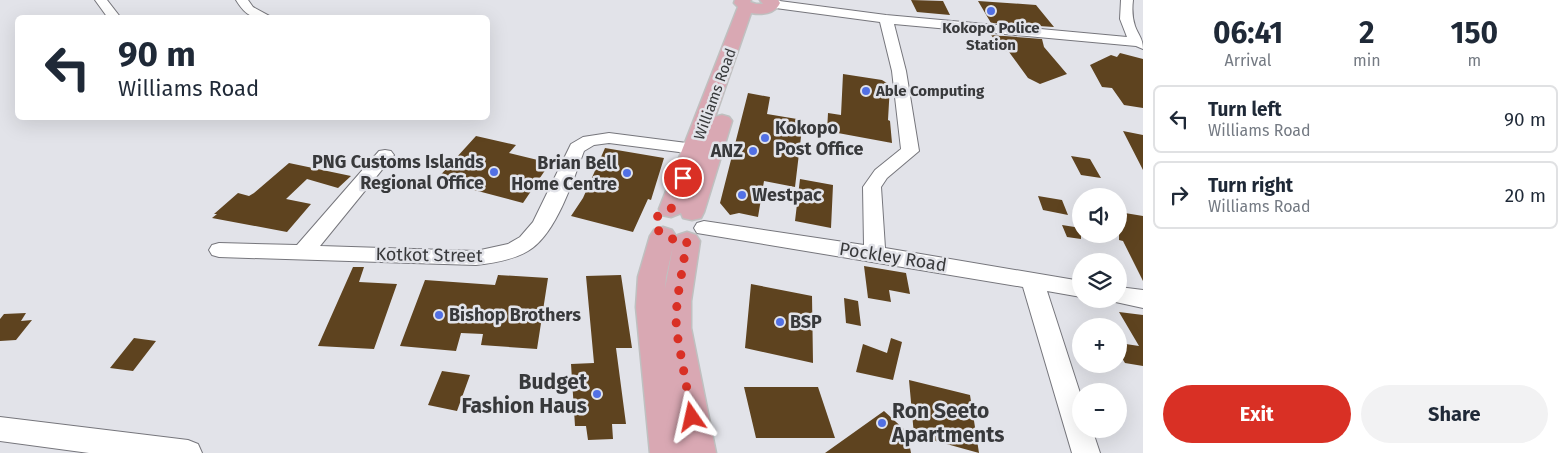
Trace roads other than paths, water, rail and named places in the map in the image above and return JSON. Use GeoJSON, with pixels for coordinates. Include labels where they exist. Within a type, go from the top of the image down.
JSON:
{"type":"FeatureCollection","features":[{"type":"Feature","properties":{"kind":"main road","name":"Williams Road"},"geometry":{"type":"LineString","coordinates":[[699,453],[676,328],[684,225],[703,150],[754,29],[753,3]]}},
{"type":"Feature","properties":{"kind":"main road","name":"Williams Road"},"geometry":{"type":"LineString","coordinates":[[667,453],[650,306],[652,277],[684,225]]}},
{"type":"Feature","properties":{"kind":"street"},"geometry":{"type":"LineString","coordinates":[[101,0],[113,15]]}},
{"type":"Feature","properties":{"kind":"street"},"geometry":{"type":"LineString","coordinates":[[242,0],[248,10],[260,15]]}},
{"type":"Feature","properties":{"kind":"street"},"geometry":{"type":"LineString","coordinates":[[1127,0],[1124,12],[1128,26],[1140,43]]}},
{"type":"Feature","properties":{"kind":"street"},"geometry":{"type":"LineString","coordinates":[[753,3],[886,19],[1140,43]]}},
{"type":"Feature","properties":{"kind":"street"},"geometry":{"type":"LineString","coordinates":[[875,254],[872,187],[881,174],[910,151],[899,71],[886,19]]}},
{"type":"Feature","properties":{"kind":"street","name":"Kotkot Street"},"geometry":{"type":"LineString","coordinates":[[219,250],[476,258],[495,255],[513,250],[529,241],[540,228],[578,148],[588,140],[609,138],[703,150]]}},
{"type":"Feature","properties":{"kind":"street"},"geometry":{"type":"LineString","coordinates":[[303,252],[385,155]]}},
{"type":"Feature","properties":{"kind":"street","name":"Pockley Road"},"geometry":{"type":"LineString","coordinates":[[684,225],[875,254],[1072,287]]}},
{"type":"Feature","properties":{"kind":"street"},"geometry":{"type":"LineString","coordinates":[[1032,280],[1086,453]]}},
{"type":"Feature","properties":{"kind":"street"},"geometry":{"type":"LineString","coordinates":[[1127,296],[1143,299]]}},
{"type":"Feature","properties":{"kind":"street"},"geometry":{"type":"LineString","coordinates":[[0,429],[188,453]]}},
{"type":"Feature","properties":{"kind":"place","name":"Kokopo Police Station"},"geometry":{"type":"Point","coordinates":[991,11]}},
{"type":"Feature","properties":{"kind":"place","name":"Able Computing"},"geometry":{"type":"Point","coordinates":[866,91]}},
{"type":"Feature","properties":{"kind":"place","name":"Kokopo Post Office"},"geometry":{"type":"Point","coordinates":[765,138]}},
{"type":"Feature","properties":{"kind":"place","name":"ANZ"},"geometry":{"type":"Point","coordinates":[753,151]}},
{"type":"Feature","properties":{"kind":"place","name":"PNG Customs Islands Regional Office"},"geometry":{"type":"Point","coordinates":[494,172]}},
{"type":"Feature","properties":{"kind":"place","name":"Brian Bell Home Centre"},"geometry":{"type":"Point","coordinates":[627,173]}},
{"type":"Feature","properties":{"kind":"place","name":"Westpac"},"geometry":{"type":"Point","coordinates":[742,195]}},
{"type":"Feature","properties":{"kind":"place","name":"Bishop Brothers"},"geometry":{"type":"Point","coordinates":[439,315]}},
{"type":"Feature","properties":{"kind":"place","name":"BSP"},"geometry":{"type":"Point","coordinates":[780,322]}},
{"type":"Feature","properties":{"kind":"place","name":"Budget Fashion Haus"},"geometry":{"type":"Point","coordinates":[597,394]}},
{"type":"Feature","properties":{"kind":"place","name":"Ron Seeto Apartments"},"geometry":{"type":"Point","coordinates":[882,423]}}]}
